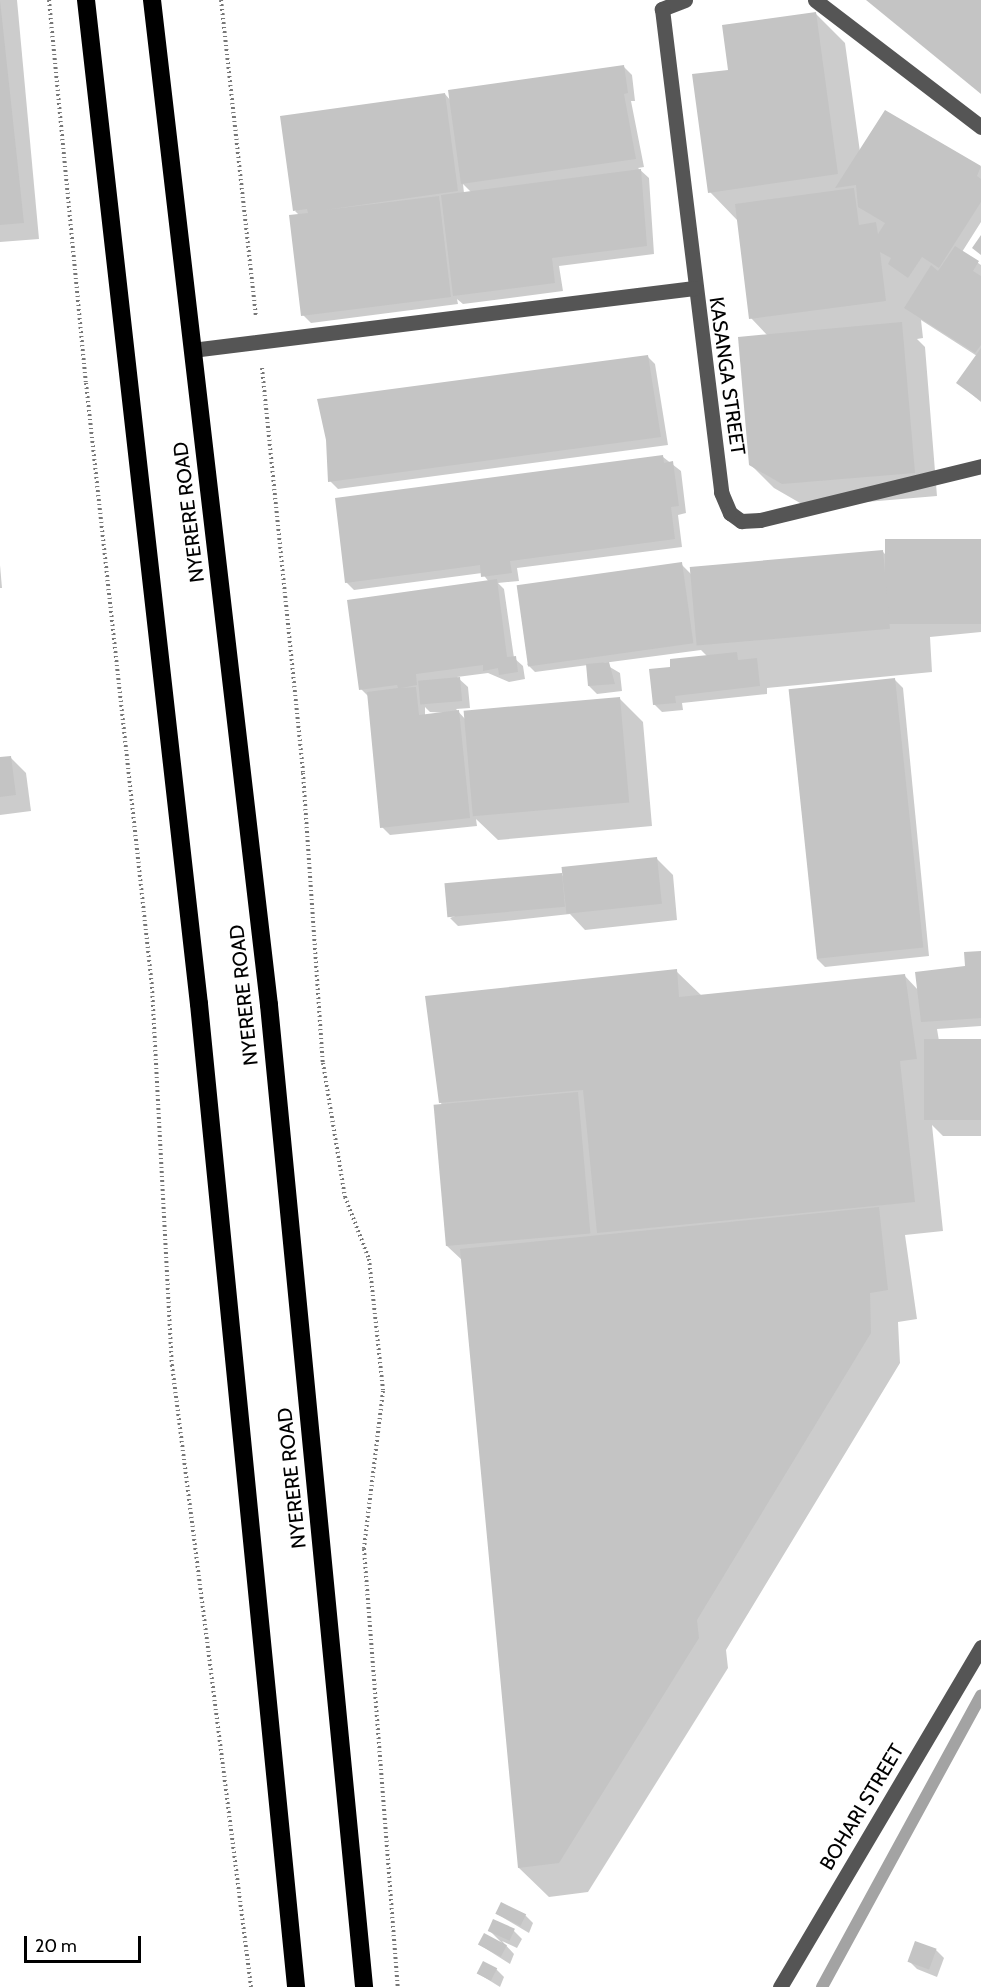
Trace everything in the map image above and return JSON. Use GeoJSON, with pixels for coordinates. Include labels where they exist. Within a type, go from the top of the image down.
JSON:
{"type":"FeatureCollection","features":[{"type":"Feature","properties":{"kind":"highway"},"geometry":{"type":"LineString","coordinates":[[86,0],[199,1004],[296,1987]]}},
{"type":"Feature","properties":{"kind":"highway","name":"NYERERE ROAD"},"geometry":{"type":"LineString","coordinates":[[152,0],[269,1005],[364,1987]]}},
{"type":"Feature","properties":{"kind":"street","name":"KASANGA STREET"},"geometry":{"type":"LineString","coordinates":[[685,0],[662,9],[694,288],[721,492],[730,513],[741,521],[760,520],[981,466]]}},
{"type":"Feature","properties":{"kind":"street"},"geometry":{"type":"LineString","coordinates":[[815,0],[981,127]]}},
{"type":"Feature","properties":{"kind":"street"},"geometry":{"type":"LineString","coordinates":[[192,350],[694,288]]}},
{"type":"Feature","properties":{"kind":"street","name":"BOHARI STREET"},"geometry":{"type":"LineString","coordinates":[[780,1987],[981,1647]]}},
{"type":"Feature","properties":{"kind":"path"},"geometry":{"type":"LineString","coordinates":[[49,0],[86,383],[152,987],[172,1365],[251,1987]]}},
{"type":"Feature","properties":{"kind":"path"},"geometry":{"type":"LineString","coordinates":[[221,0],[303,773],[323,1063],[345,1197],[369,1259],[383,1391],[364,1549],[398,1987]]}},
{"type":"Feature","properties":{"kind":"building"},"geometry":{"type":"Polygon","coordinates":[[[0,0],[24,223],[0,225],[0,0]]]}},
{"type":"Feature","properties":{"kind":"building"},"geometry":{"type":"Polygon","coordinates":[[[866,0],[981,0],[981,94],[866,0]]]}},
{"type":"Feature","properties":{"kind":"building"},"geometry":{"type":"Polygon","coordinates":[[[816,12],[838,174],[708,193],[692,74],[728,70],[722,25],[816,12]]]}},
{"type":"Feature","properties":{"kind":"building"},"geometry":{"type":"Polygon","coordinates":[[[624,65],[628,93],[624,94],[636,159],[461,184],[448,90],[624,65]]]}},
{"type":"Feature","properties":{"kind":"building"},"geometry":{"type":"Polygon","coordinates":[[[445,93],[458,191],[325,210],[439,196],[451,297],[301,316],[289,215],[308,213],[307,209],[293,211],[280,116],[445,93]]]}},
{"type":"Feature","properties":{"kind":"building"},"geometry":{"type":"Polygon","coordinates":[[[885,110],[981,166],[977,176],[981,179],[981,202],[939,268],[922,257],[908,278],[888,264],[891,258],[880,252],[886,301],[749,319],[735,204],[854,188],[859,225],[876,222],[878,234],[885,223],[858,207],[856,185],[835,188],[885,110]]]}},
{"type":"Feature","properties":{"kind":"building"},"geometry":{"type":"Polygon","coordinates":[[[641,169],[647,246],[552,258],[555,283],[453,296],[441,195],[641,169]]]}},
{"type":"Feature","properties":{"kind":"building"},"geometry":{"type":"Polygon","coordinates":[[[981,235],[981,255],[972,248],[981,235]]]}},
{"type":"Feature","properties":{"kind":"building"},"geometry":{"type":"Polygon","coordinates":[[[955,246],[979,261],[973,271],[981,276],[981,345],[975,353],[904,308],[931,265],[938,271],[955,246]]]}},
{"type":"Feature","properties":{"kind":"building"},"geometry":{"type":"Polygon","coordinates":[[[902,322],[915,473],[782,484],[749,465],[738,337],[902,322]]]}},
{"type":"Feature","properties":{"kind":"building"},"geometry":{"type":"Polygon","coordinates":[[[981,348],[981,401],[956,383],[981,348]]]}},
{"type":"Feature","properties":{"kind":"building"},"geometry":{"type":"Polygon","coordinates":[[[648,355],[661,437],[328,482],[326,440],[317,399],[648,355]]]}},
{"type":"Feature","properties":{"kind":"building"},"geometry":{"type":"Polygon","coordinates":[[[663,455],[664,463],[673,461],[679,506],[671,507],[675,539],[510,561],[512,573],[481,577],[480,565],[345,583],[335,498],[663,455]]]}},
{"type":"Feature","properties":{"kind":"building"},"geometry":{"type":"Polygon","coordinates":[[[885,539],[981,539],[981,624],[885,624],[885,539]]]}},
{"type":"Feature","properties":{"kind":"building"},"geometry":{"type":"Polygon","coordinates":[[[883,550],[890,629],[697,646],[690,567],[883,550]]]}},
{"type":"Feature","properties":{"kind":"building"},"geometry":{"type":"Polygon","coordinates":[[[682,562],[693,643],[528,666],[517,585],[682,562]]]}},
{"type":"Feature","properties":{"kind":"building"},"geometry":{"type":"Polygon","coordinates":[[[497,579],[507,657],[516,656],[518,672],[499,675],[498,668],[483,671],[483,665],[416,674],[417,685],[401,688],[416,687],[419,715],[459,710],[470,818],[380,828],[367,692],[398,688],[397,685],[359,690],[347,600],[497,579]]]}},
{"type":"Feature","properties":{"kind":"building"},"geometry":{"type":"Polygon","coordinates":[[[737,652],[738,660],[757,658],[760,686],[675,696],[676,703],[653,705],[649,669],[670,667],[670,659],[737,652]]]}},
{"type":"Feature","properties":{"kind":"building"},"geometry":{"type":"Polygon","coordinates":[[[609,662],[615,684],[588,686],[586,664],[609,662]]]}},
{"type":"Feature","properties":{"kind":"building"},"geometry":{"type":"Polygon","coordinates":[[[460,677],[462,701],[420,705],[418,681],[460,677]]]}},
{"type":"Feature","properties":{"kind":"building"},"geometry":{"type":"Polygon","coordinates":[[[895,678],[923,948],[817,959],[789,689],[895,678]]]}},
{"type":"Feature","properties":{"kind":"building"},"geometry":{"type":"Polygon","coordinates":[[[620,697],[629,803],[473,816],[464,711],[620,697]]]}},
{"type":"Feature","properties":{"kind":"building"},"geometry":{"type":"Polygon","coordinates":[[[11,756],[16,795],[0,797],[0,757],[11,756]]]}},
{"type":"Feature","properties":{"kind":"building"},"geometry":{"type":"Polygon","coordinates":[[[657,857],[662,904],[566,914],[562,867],[657,857]]]}},
{"type":"Feature","properties":{"kind":"building"},"geometry":{"type":"Polygon","coordinates":[[[562,873],[565,907],[447,917],[444,883],[562,873]]]}},
{"type":"Feature","properties":{"kind":"building"},"geometry":{"type":"Polygon","coordinates":[[[981,951],[981,1018],[921,1022],[915,972],[965,966],[964,952],[981,951]]]}},
{"type":"Feature","properties":{"kind":"building"},"geometry":{"type":"Polygon","coordinates":[[[677,969],[679,997],[905,974],[917,1059],[900,1061],[915,1202],[597,1233],[583,1090],[439,1103],[425,996],[677,969]]]}},
{"type":"Feature","properties":{"kind":"building"},"geometry":{"type":"Polygon","coordinates":[[[924,1039],[981,1039],[981,1120],[924,1120],[924,1039]]]}},
{"type":"Feature","properties":{"kind":"building"},"geometry":{"type":"Polygon","coordinates":[[[578,1092],[590,1233],[446,1246],[434,1105],[578,1092]]]}},
{"type":"Feature","properties":{"kind":"building"},"geometry":{"type":"Polygon","coordinates":[[[879,1207],[888,1290],[870,1293],[871,1333],[697,1620],[699,1638],[559,1863],[518,1868],[460,1249],[879,1207]]]}},
{"type":"Feature","properties":{"kind":"building"},"geometry":{"type":"Polygon","coordinates":[[[501,1902],[526,1914],[520,1926],[495,1914],[501,1902]]]}},
{"type":"Feature","properties":{"kind":"building"},"geometry":{"type":"Polygon","coordinates":[[[493,1919],[515,1929],[510,1941],[488,1931],[493,1919]]]}},
{"type":"Feature","properties":{"kind":"building"},"geometry":{"type":"Polygon","coordinates":[[[484,1933],[507,1945],[501,1957],[478,1944],[484,1933]]]}},
{"type":"Feature","properties":{"kind":"building"},"geometry":{"type":"Polygon","coordinates":[[[915,1941],[937,1949],[929,1970],[907,1962],[915,1941]]]}},
{"type":"Feature","properties":{"kind":"building"},"geometry":{"type":"Polygon","coordinates":[[[483,1961],[497,1968],[491,1981],[477,1973],[483,1961]]]}},
{"type":"Feature","properties":{"kind":"waterway"},"geometry":{"type":"LineString","coordinates":[[822,1987],[981,1695]]}}]}
